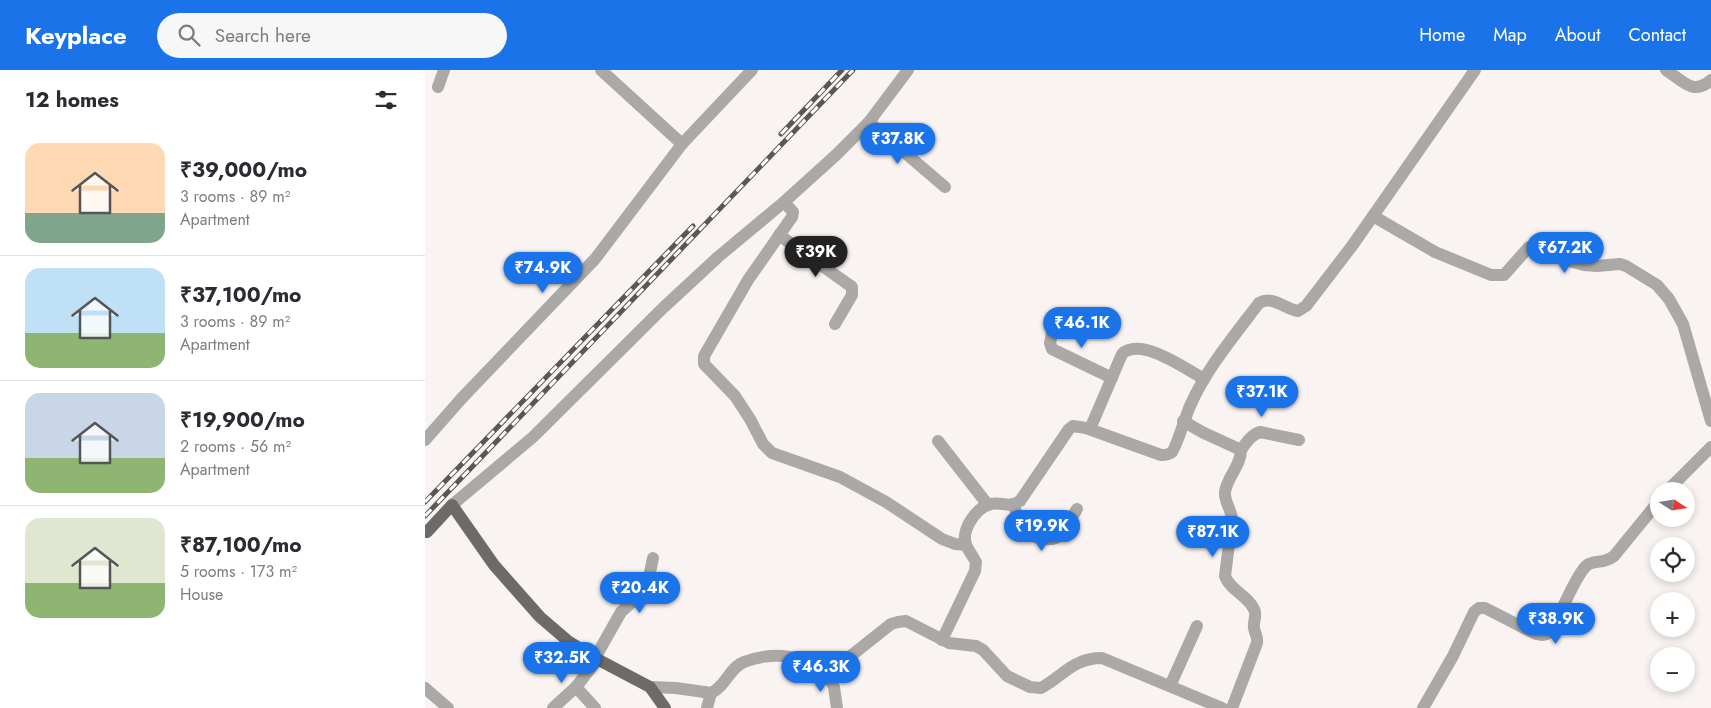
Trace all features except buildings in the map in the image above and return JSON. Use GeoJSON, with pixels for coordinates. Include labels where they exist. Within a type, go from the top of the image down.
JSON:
{"type":"FeatureCollection","features":[{"type":"Feature","properties":{"kind":"main road"},"geometry":{"type":"LineString","coordinates":[[426,532],[452,505],[494,564],[540,617],[568,641],[596,659],[650,686],[665,708]]}},
{"type":"Feature","properties":{"kind":"street"},"geometry":{"type":"LineString","coordinates":[[438,87],[444,70]]}},
{"type":"Feature","properties":{"kind":"street"},"geometry":{"type":"LineString","coordinates":[[601,70],[677,150]]}},
{"type":"Feature","properties":{"kind":"street"},"geometry":{"type":"LineString","coordinates":[[425,440],[462,398],[595,259],[677,150],[752,70]]}},
{"type":"Feature","properties":{"kind":"street"},"geometry":{"type":"LineString","coordinates":[[452,505],[533,437],[663,308],[718,257],[784,202],[836,155],[869,122],[908,70]]}},
{"type":"Feature","properties":{"kind":"street"},"geometry":{"type":"LineString","coordinates":[[942,640],[976,566],[965,536],[968,526],[981,509],[988,505],[1014,505],[1020,501],[1069,428],[1073,426],[1090,429],[1161,455],[1171,452],[1175,447],[1183,421],[1204,379],[1226,346],[1259,303],[1264,300],[1275,301],[1295,311],[1301,310],[1306,306],[1373,216],[1475,70]]}},
{"type":"Feature","properties":{"kind":"street"},"geometry":{"type":"LineString","coordinates":[[1666,70],[1694,88],[1700,88],[1711,80]]}},
{"type":"Feature","properties":{"kind":"street"},"geometry":{"type":"LineString","coordinates":[[869,122],[945,187]]}},
{"type":"Feature","properties":{"kind":"street"},"geometry":{"type":"LineString","coordinates":[[784,202],[793,214],[748,280],[703,356],[704,364],[735,396],[763,444],[772,454],[840,477],[886,502],[942,539],[955,544],[967,545]]}},
{"type":"Feature","properties":{"kind":"street"},"geometry":{"type":"LineString","coordinates":[[1373,216],[1435,252],[1491,275],[1504,275],[1529,247],[1534,247],[1584,265],[1620,264],[1634,270],[1657,285],[1683,324],[1711,421]]}},
{"type":"Feature","properties":{"kind":"street"},"geometry":{"type":"LineString","coordinates":[[779,235],[852,287],[852,295],[835,324]]}},
{"type":"Feature","properties":{"kind":"street"},"geometry":{"type":"LineString","coordinates":[[1055,318],[1050,343],[1051,349],[1112,378]]}},
{"type":"Feature","properties":{"kind":"street"},"geometry":{"type":"LineString","coordinates":[[1090,429],[1122,354],[1125,351],[1145,350],[1164,356],[1204,379]]}},
{"type":"Feature","properties":{"kind":"street"},"geometry":{"type":"LineString","coordinates":[[1183,421],[1241,450]]}},
{"type":"Feature","properties":{"kind":"street"},"geometry":{"type":"LineString","coordinates":[[1232,708],[1258,638],[1253,629],[1255,616],[1252,606],[1227,582],[1225,576],[1232,513],[1225,498],[1225,492],[1239,462],[1241,450],[1256,433],[1260,432],[1299,440]]}},
{"type":"Feature","properties":{"kind":"street"},"geometry":{"type":"LineString","coordinates":[[938,441],[988,505]]}},
{"type":"Feature","properties":{"kind":"street"},"geometry":{"type":"LineString","coordinates":[[1676,482],[1711,447]]}},
{"type":"Feature","properties":{"kind":"street"},"geometry":{"type":"LineString","coordinates":[[1014,505],[1021,525],[1025,530],[1031,535],[1048,539],[1056,538],[1061,534],[1077,509]]}},
{"type":"Feature","properties":{"kind":"street"},"geometry":{"type":"LineString","coordinates":[[1423,708],[1453,656],[1474,612],[1479,608],[1485,608],[1536,634],[1542,636],[1548,634],[1553,629],[1587,565],[1593,562],[1603,562],[1615,556],[1650,512]]}},
{"type":"Feature","properties":{"kind":"street"},"geometry":{"type":"LineString","coordinates":[[553,708],[576,687],[596,659],[621,612],[632,602],[649,577],[653,558]]}},
{"type":"Feature","properties":{"kind":"street"},"geometry":{"type":"LineString","coordinates":[[707,708],[711,693],[723,685],[741,663],[774,656],[786,656],[798,659],[825,672],[833,670],[891,624],[906,621],[949,643],[976,646],[983,650],[1007,676],[1034,688],[1046,686],[1068,668],[1095,658],[1110,660],[1222,708]]}},
{"type":"Feature","properties":{"kind":"street"},"geometry":{"type":"LineString","coordinates":[[1171,686],[1197,626]]}},
{"type":"Feature","properties":{"kind":"street"},"geometry":{"type":"LineString","coordinates":[[825,672],[833,687],[837,708]]}},
{"type":"Feature","properties":{"kind":"street"},"geometry":{"type":"LineString","coordinates":[[650,686],[711,693]]}},
{"type":"Feature","properties":{"kind":"street"},"geometry":{"type":"LineString","coordinates":[[576,687],[595,708]]}},
{"type":"Feature","properties":{"kind":"street"},"geometry":{"type":"LineString","coordinates":[[425,688],[448,708]]}},
{"type":"Feature","properties":{"kind":"railway"},"geometry":{"type":"LineString","coordinates":[[781,134],[842,70]]}},
{"type":"Feature","properties":{"kind":"railway"},"geometry":{"type":"LineString","coordinates":[[425,516],[853,70]]}},
{"type":"Feature","properties":{"kind":"railway"},"geometry":{"type":"LineString","coordinates":[[425,502],[693,226]]}}]}
